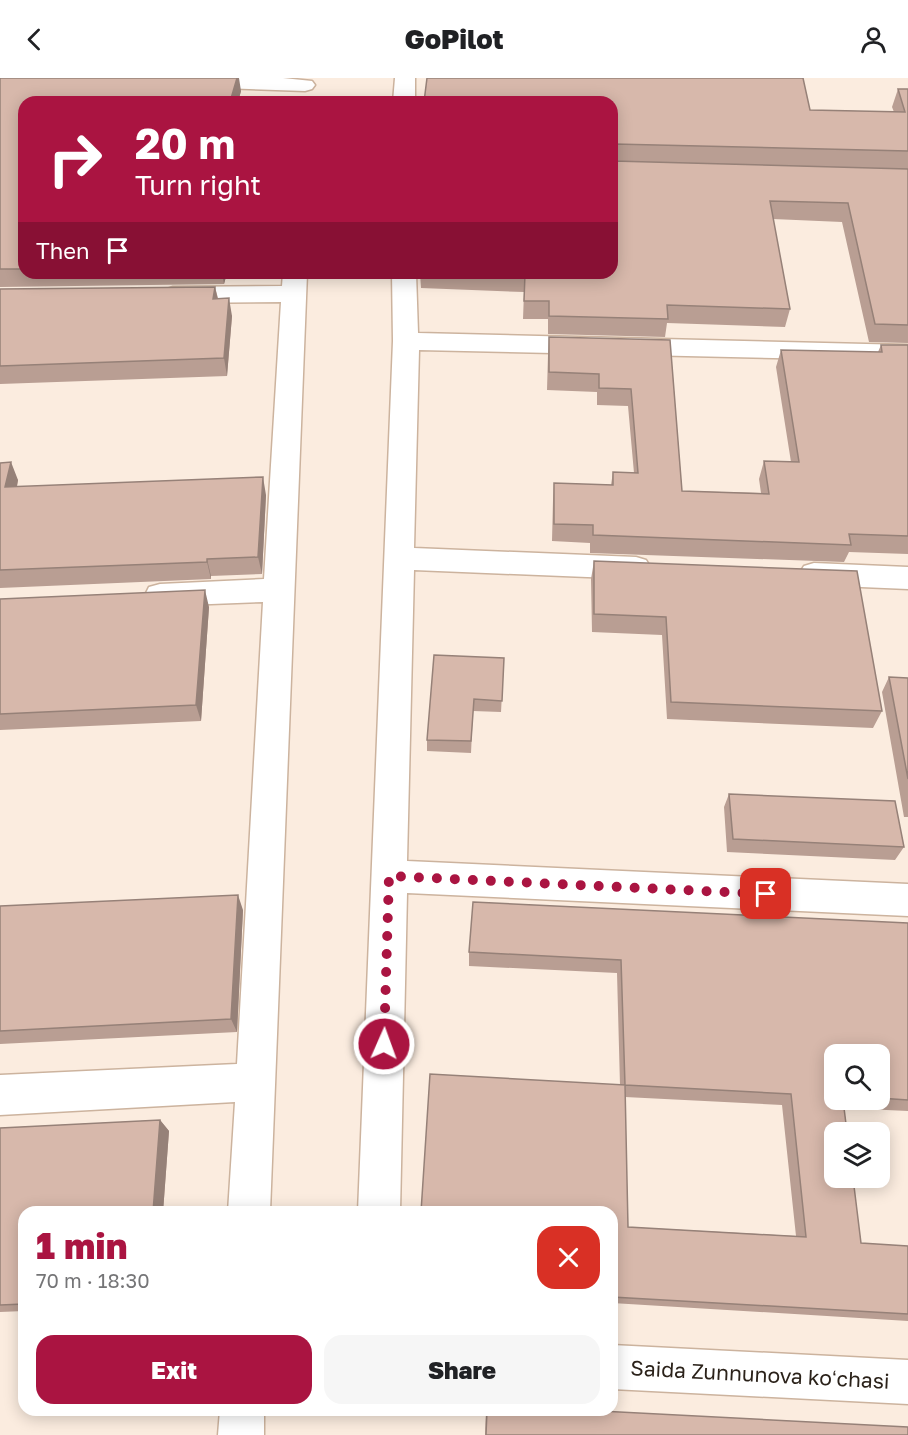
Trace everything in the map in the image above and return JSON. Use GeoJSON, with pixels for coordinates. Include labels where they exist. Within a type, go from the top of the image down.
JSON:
{"type":"FeatureCollection","features":[{"type":"Feature","properties":{"kind":"street"},"geometry":{"type":"LineString","coordinates":[[112,78],[305,88]]}},
{"type":"Feature","properties":{"kind":"street"},"geometry":{"type":"LineString","coordinates":[[404,96],[405,78]]}},
{"type":"Feature","properties":{"kind":"street"},"geometry":{"type":"LineString","coordinates":[[379,1206],[406,340],[404,279]]}},
{"type":"Feature","properties":{"kind":"street"},"geometry":{"type":"LineString","coordinates":[[153,296],[295,284],[253,1082],[249,1206]]}},
{"type":"Feature","properties":{"kind":"street"},"geometry":{"type":"LineString","coordinates":[[406,340],[908,353]]}},
{"type":"Feature","properties":{"kind":"street"},"geometry":{"type":"LineString","coordinates":[[399,558],[659,568]]}},
{"type":"Feature","properties":{"kind":"street"},"geometry":{"type":"LineString","coordinates":[[790,573],[908,578]]}},
{"type":"Feature","properties":{"kind":"street"},"geometry":{"type":"LineString","coordinates":[[128,596],[278,590]]}},
{"type":"Feature","properties":{"kind":"street"},"geometry":{"type":"LineString","coordinates":[[389,876],[908,900]]}},
{"type":"Feature","properties":{"kind":"street"},"geometry":{"type":"LineString","coordinates":[[0,1095],[253,1082]]}},
{"type":"Feature","properties":{"kind":"street","name":"Saida Zunnunova koʻchasi"},"geometry":{"type":"LineString","coordinates":[[618,1367],[908,1382]]}},
{"type":"Feature","properties":{"kind":"street"},"geometry":{"type":"LineString","coordinates":[[241,1435],[242,1416]]}},
{"type":"Feature","properties":{"kind":"building"},"geometry":{"type":"Polygon","coordinates":[[[0,78],[237,78],[232,96],[18,96],[18,269],[0,269],[0,78]]]}},
{"type":"Feature","properties":{"kind":"building"},"geometry":{"type":"Polygon","coordinates":[[[427,78],[803,78],[810,110],[905,112],[898,89],[908,89],[908,151],[618,144],[618,96],[425,96],[427,78]]]}},
{"type":"Feature","properties":{"kind":"building"},"geometry":{"type":"Polygon","coordinates":[[[618,161],[908,169],[908,325],[875,324],[848,203],[770,201],[790,309],[667,305],[668,319],[549,316],[549,301],[524,301],[525,279],[618,279],[618,161]]]}},
{"type":"Feature","properties":{"kind":"building"},"geometry":{"type":"Polygon","coordinates":[[[215,287],[213,299],[229,298],[224,358],[0,366],[0,289],[215,287]]]}},
{"type":"Feature","properties":{"kind":"building"},"geometry":{"type":"Polygon","coordinates":[[[549,337],[670,340],[682,491],[769,494],[764,461],[799,462],[781,350],[882,352],[881,345],[908,345],[908,536],[849,534],[851,545],[593,535],[593,525],[554,524],[554,483],[613,485],[613,472],[638,473],[631,389],[599,388],[599,374],[549,372],[549,337]]]}},
{"type":"Feature","properties":{"kind":"building"},"geometry":{"type":"Polygon","coordinates":[[[11,462],[5,487],[263,477],[258,557],[207,559],[207,562],[0,570],[0,463],[11,462]]]}},
{"type":"Feature","properties":{"kind":"building"},"geometry":{"type":"Polygon","coordinates":[[[594,561],[857,571],[882,711],[671,702],[666,617],[594,614],[594,561]]]}},
{"type":"Feature","properties":{"kind":"building"},"geometry":{"type":"Polygon","coordinates":[[[205,590],[196,705],[0,714],[0,599],[205,590]]]}},
{"type":"Feature","properties":{"kind":"building"},"geometry":{"type":"Polygon","coordinates":[[[434,655],[504,658],[502,701],[474,699],[471,741],[427,740],[434,655]]]}},
{"type":"Feature","properties":{"kind":"building"},"geometry":{"type":"Polygon","coordinates":[[[889,677],[908,678],[908,779],[889,677]]]}},
{"type":"Feature","properties":{"kind":"building"},"geometry":{"type":"Polygon","coordinates":[[[729,794],[895,801],[904,847],[733,839],[729,794]]]}},
{"type":"Feature","properties":{"kind":"building"},"geometry":{"type":"Polygon","coordinates":[[[238,895],[231,1019],[0,1031],[0,906],[238,895]]]}},
{"type":"Feature","properties":{"kind":"building"},"geometry":{"type":"Polygon","coordinates":[[[473,902],[908,923],[908,1100],[890,1099],[890,1044],[824,1044],[824,1110],[844,1110],[846,1122],[824,1122],[824,1188],[854,1188],[861,1243],[908,1246],[908,1314],[618,1297],[618,1206],[421,1206],[430,1074],[625,1085],[621,960],[469,952],[473,902]],[[625,1085],[628,1227],[806,1237],[791,1094],[625,1085]]]}},
{"type":"Feature","properties":{"kind":"building"},"geometry":{"type":"Polygon","coordinates":[[[160,1120],[153,1206],[18,1206],[18,1304],[0,1305],[0,1128],[160,1120]]]}},
{"type":"Feature","properties":{"kind":"building"},"geometry":{"type":"Polygon","coordinates":[[[618,1412],[908,1427],[908,1435],[486,1435],[487,1416],[618,1416],[618,1412]]]}},
{"type":"Feature","properties":{"kind":"route"},"geometry":{"type":"LineString","coordinates":[[384,1044],[389,876],[766,894]]}}]}
